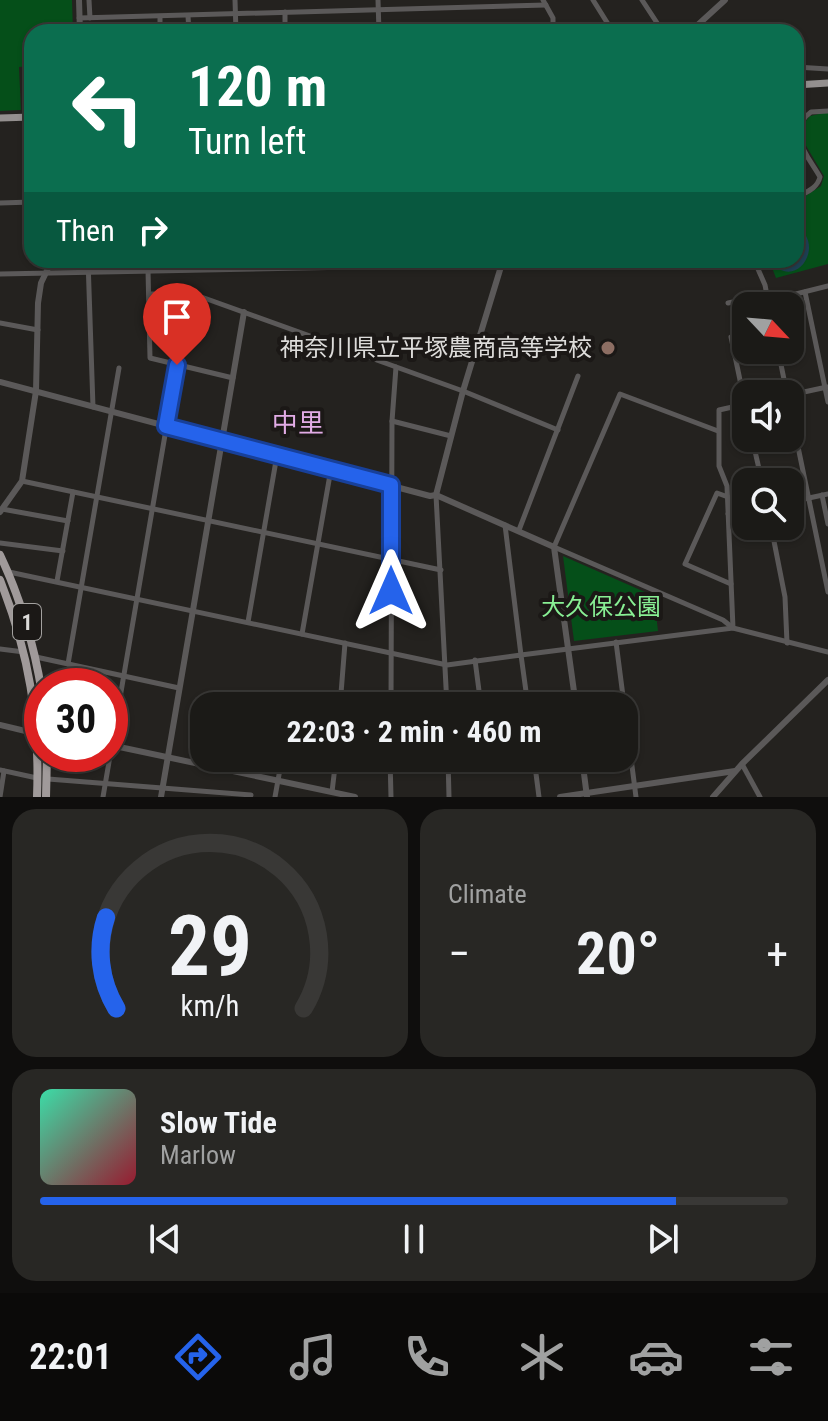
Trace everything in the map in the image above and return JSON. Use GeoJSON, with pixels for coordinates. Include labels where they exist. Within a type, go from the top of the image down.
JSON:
{"type":"FeatureCollection","features":[{"type":"Feature","properties":{"kind":"highway","name":"1"},"geometry":{"type":"LineString","coordinates":[[0,555],[25,616],[38,668]]}},
{"type":"Feature","properties":{"kind":"highway","name":"1"},"geometry":{"type":"LineString","coordinates":[[0,580],[28,668]]}},
{"type":"Feature","properties":{"kind":"highway","name":"1"},"geometry":{"type":"LineString","coordinates":[[37,797],[38,772]]}},
{"type":"Feature","properties":{"kind":"highway"},"geometry":{"type":"LineString","coordinates":[[46,797],[48,772]]}},
{"type":"Feature","properties":{"kind":"main road"},"geometry":{"type":"LineString","coordinates":[[804,84],[828,83]]}},
{"type":"Feature","properties":{"kind":"main road"},"geometry":{"type":"LineString","coordinates":[[0,118],[24,117]]}},
{"type":"Feature","properties":{"kind":"street"},"geometry":{"type":"LineString","coordinates":[[79,0],[79,24]]}},
{"type":"Feature","properties":{"kind":"street"},"geometry":{"type":"LineString","coordinates":[[89,0],[90,18]]}},
{"type":"Feature","properties":{"kind":"street"},"geometry":{"type":"LineString","coordinates":[[235,0],[236,24]]}},
{"type":"Feature","properties":{"kind":"street"},"geometry":{"type":"LineString","coordinates":[[378,0],[379,24]]}},
{"type":"Feature","properties":{"kind":"street"},"geometry":{"type":"LineString","coordinates":[[593,0],[608,24]]}},
{"type":"Feature","properties":{"kind":"street"},"geometry":{"type":"LineString","coordinates":[[642,0],[658,24]]}},
{"type":"Feature","properties":{"kind":"street"},"geometry":{"type":"LineString","coordinates":[[699,24],[725,0]]}},
{"type":"Feature","properties":{"kind":"street"},"geometry":{"type":"LineString","coordinates":[[79,18],[544,2],[553,24]]}},
{"type":"Feature","properties":{"kind":"street"},"geometry":{"type":"LineString","coordinates":[[285,12],[285,24]]}},
{"type":"Feature","properties":{"kind":"street"},"geometry":{"type":"LineString","coordinates":[[188,16],[188,24]]}},
{"type":"Feature","properties":{"kind":"street"},"geometry":{"type":"LineString","coordinates":[[160,17],[160,24]]}},
{"type":"Feature","properties":{"kind":"street"},"geometry":{"type":"LineString","coordinates":[[804,68],[828,69]]}},
{"type":"Feature","properties":{"kind":"street"},"geometry":{"type":"LineString","coordinates":[[804,118],[816,111],[828,111]]}},
{"type":"Feature","properties":{"kind":"street"},"geometry":{"type":"LineString","coordinates":[[804,151],[820,177],[818,184],[804,194]]}},
{"type":"Feature","properties":{"kind":"street"},"geometry":{"type":"LineString","coordinates":[[0,203],[24,202]]}},
{"type":"Feature","properties":{"kind":"street"},"geometry":{"type":"LineString","coordinates":[[48,268],[38,303],[36,391],[22,481],[1,511],[68,521]]}},
{"type":"Feature","properties":{"kind":"street"},"geometry":{"type":"LineString","coordinates":[[89,268],[93,407]]}},
{"type":"Feature","properties":{"kind":"street"},"geometry":{"type":"LineString","coordinates":[[0,274],[242,268]]}},
{"type":"Feature","properties":{"kind":"street"},"geometry":{"type":"LineString","coordinates":[[447,692],[436,495],[500,268]]}},
{"type":"Feature","properties":{"kind":"street"},"geometry":{"type":"LineString","coordinates":[[757,268],[765,292]]}},
{"type":"Feature","properties":{"kind":"street"},"geometry":{"type":"LineString","coordinates":[[148,270],[150,358],[233,378]]}},
{"type":"Feature","properties":{"kind":"street"},"geometry":{"type":"LineString","coordinates":[[828,286],[805,292],[828,402]]}},
{"type":"Feature","properties":{"kind":"street"},"geometry":{"type":"LineString","coordinates":[[149,294],[193,294],[463,391],[558,430]]}},
{"type":"Feature","properties":{"kind":"street"},"geometry":{"type":"LineString","coordinates":[[125,668],[177,365],[189,299],[193,294]]}},
{"type":"Feature","properties":{"kind":"street"},"geometry":{"type":"LineString","coordinates":[[728,303],[732,303]]}},
{"type":"Feature","properties":{"kind":"street"},"geometry":{"type":"LineString","coordinates":[[161,797],[244,312]]}},
{"type":"Feature","properties":{"kind":"street"},"geometry":{"type":"LineString","coordinates":[[0,323],[38,330]]}},
{"type":"Feature","properties":{"kind":"street"},"geometry":{"type":"LineString","coordinates":[[391,692],[391,485],[396,367]]}},
{"type":"Feature","properties":{"kind":"street"},"geometry":{"type":"LineString","coordinates":[[68,664],[119,368]]}},
{"type":"Feature","properties":{"kind":"street"},"geometry":{"type":"LineString","coordinates":[[519,530],[578,376]]}},
{"type":"Feature","properties":{"kind":"street"},"geometry":{"type":"LineString","coordinates":[[0,382],[430,496],[436,495],[723,620],[733,628]]}},
{"type":"Feature","properties":{"kind":"street"},"geometry":{"type":"LineString","coordinates":[[804,392],[826,387]]}},
{"type":"Feature","properties":{"kind":"street"},"geometry":{"type":"LineString","coordinates":[[574,692],[554,547],[620,394],[718,431]]}},
{"type":"Feature","properties":{"kind":"street"},"geometry":{"type":"LineString","coordinates":[[732,408],[719,410],[718,431],[719,466],[728,497],[733,628]]}},
{"type":"Feature","properties":{"kind":"street"},"geometry":{"type":"LineString","coordinates":[[392,421],[451,436]]}},
{"type":"Feature","properties":{"kind":"street"},"geometry":{"type":"LineString","coordinates":[[799,452],[828,592]]}},
{"type":"Feature","properties":{"kind":"street"},"geometry":{"type":"LineString","coordinates":[[248,622],[277,455]]}},
{"type":"Feature","properties":{"kind":"street"},"geometry":{"type":"LineString","coordinates":[[302,634],[331,469]]}},
{"type":"Feature","properties":{"kind":"street"},"geometry":{"type":"LineString","coordinates":[[22,481],[441,570]]}},
{"type":"Feature","properties":{"kind":"street"},"geometry":{"type":"LineString","coordinates":[[57,581],[73,492]]}},
{"type":"Feature","properties":{"kind":"street"},"geometry":{"type":"LineString","coordinates":[[728,497],[717,493],[685,564],[731,584]]}},
{"type":"Feature","properties":{"kind":"street"},"geometry":{"type":"LineString","coordinates":[[804,499],[825,494],[828,524]]}},
{"type":"Feature","properties":{"kind":"street"},"geometry":{"type":"LineString","coordinates":[[728,514],[732,513]]}},
{"type":"Feature","properties":{"kind":"street"},"geometry":{"type":"LineString","coordinates":[[505,524],[526,692]]}},
{"type":"Feature","properties":{"kind":"street"},"geometry":{"type":"LineString","coordinates":[[774,540],[785,597],[787,643]]}},
{"type":"Feature","properties":{"kind":"street"},"geometry":{"type":"LineString","coordinates":[[0,543],[63,551]]}},
{"type":"Feature","properties":{"kind":"street"},"geometry":{"type":"LineString","coordinates":[[8,571],[447,665],[733,628],[828,652]]}},
{"type":"Feature","properties":{"kind":"street"},"geometry":{"type":"LineString","coordinates":[[616,642],[636,797]]}},
{"type":"Feature","properties":{"kind":"street"},"geometry":{"type":"LineString","coordinates":[[341,692],[345,643]]}},
{"type":"Feature","properties":{"kind":"street"},"geometry":{"type":"LineString","coordinates":[[0,649],[25,652]]}},
{"type":"Feature","properties":{"kind":"street"},"geometry":{"type":"LineString","coordinates":[[36,657],[88,668]]}},
{"type":"Feature","properties":{"kind":"street"},"geometry":{"type":"LineString","coordinates":[[475,660],[479,692]]}},
{"type":"Feature","properties":{"kind":"street"},"geometry":{"type":"LineString","coordinates":[[128,676],[179,688]]}},
{"type":"Feature","properties":{"kind":"street"},"geometry":{"type":"LineString","coordinates":[[713,797],[735,771],[828,680]]}},
{"type":"Feature","properties":{"kind":"street"},"geometry":{"type":"LineString","coordinates":[[0,725],[24,731]]}},
{"type":"Feature","properties":{"kind":"street"},"geometry":{"type":"LineString","coordinates":[[128,749],[351,797]]}},
{"type":"Feature","properties":{"kind":"street"},"geometry":{"type":"LineString","coordinates":[[742,764],[760,797]]}},
{"type":"Feature","properties":{"kind":"street"},"geometry":{"type":"LineString","coordinates":[[0,797],[2,770],[38,778]]}},
{"type":"Feature","properties":{"kind":"street"},"geometry":{"type":"LineString","coordinates":[[560,797],[735,771]]}},
{"type":"Feature","properties":{"kind":"street"},"geometry":{"type":"LineString","coordinates":[[103,797],[107,772]]}},
{"type":"Feature","properties":{"kind":"street"},"geometry":{"type":"LineString","coordinates":[[275,797],[280,772]]}},
{"type":"Feature","properties":{"kind":"street"},"geometry":{"type":"LineString","coordinates":[[332,792],[334,772]]}},
{"type":"Feature","properties":{"kind":"street"},"geometry":{"type":"LineString","coordinates":[[390,772],[391,797]]}},
{"type":"Feature","properties":{"kind":"street"},"geometry":{"type":"LineString","coordinates":[[448,772],[449,797]]}},
{"type":"Feature","properties":{"kind":"street"},"geometry":{"type":"LineString","coordinates":[[536,772],[539,797]]}},
{"type":"Feature","properties":{"kind":"street"},"geometry":{"type":"LineString","coordinates":[[584,772],[587,795]]}},
{"type":"Feature","properties":{"kind":"street"},"geometry":{"type":"LineString","coordinates":[[48,779],[251,795]]}},
{"type":"Feature","properties":{"kind":"green space"},"geometry":{"type":"Polygon","coordinates":[[[0,0],[72,0],[73,24],[24,24],[24,67],[19,67],[21,110],[0,111],[0,0]]]}},
{"type":"Feature","properties":{"kind":"green space"},"geometry":{"type":"Polygon","coordinates":[[[828,112],[828,264],[776,278],[772,268],[804,268],[804,197],[821,186],[824,176],[804,142],[804,123],[810,116],[828,112]]]}},
{"type":"Feature","properties":{"kind":"green space","name":"大久保公園"},"geometry":{"type":"Polygon","coordinates":[[[563,556],[654,596],[658,631],[574,641],[563,556]]]}},
{"type":"Feature","properties":{"kind":"water"},"geometry":{"type":"Polygon","coordinates":[[[804,233],[809,244],[804,263],[804,233]]]}},
{"type":"Feature","properties":{"kind":"water"},"geometry":{"type":"Polygon","coordinates":[[[778,268],[798,268],[789,272],[778,268]]]}},
{"type":"Feature","properties":{"kind":"place","name":"神奈川県立平塚農商高等学校"},"geometry":{"type":"Point","coordinates":[608,348]}},
{"type":"Feature","properties":{"kind":"district","name":"中里"},"geometry":{"type":"Point","coordinates":[298,423]}},
{"type":"Feature","properties":{"kind":"route"},"geometry":{"type":"LineString","coordinates":[[177,365],[166,426],[391,485],[391,591]]}}]}
